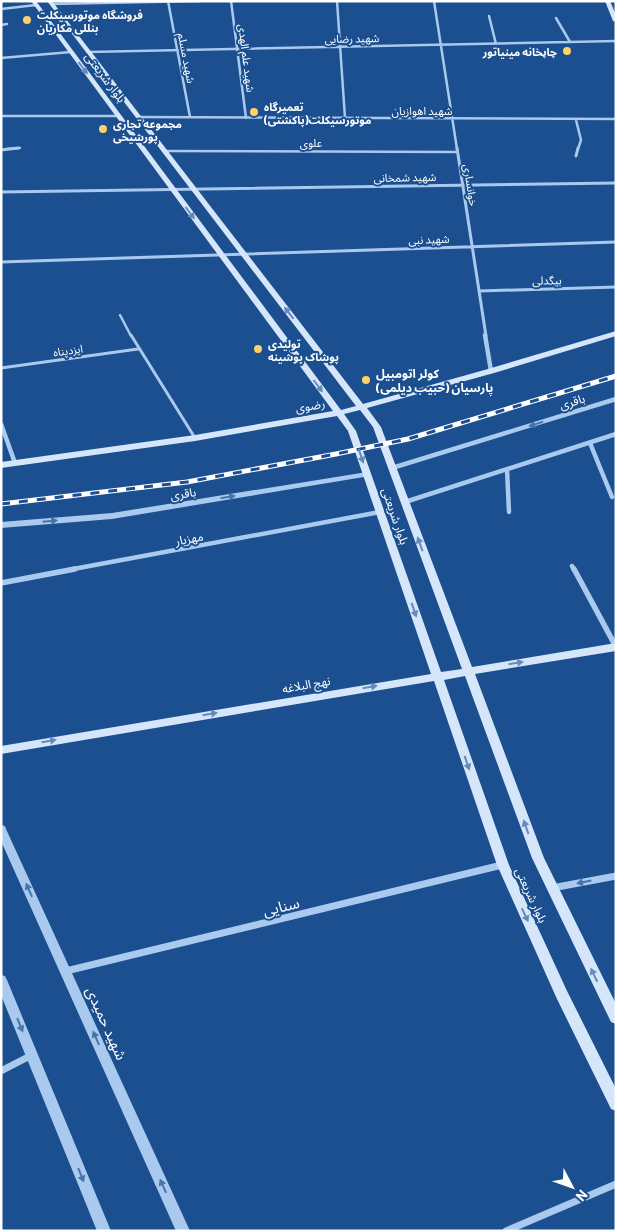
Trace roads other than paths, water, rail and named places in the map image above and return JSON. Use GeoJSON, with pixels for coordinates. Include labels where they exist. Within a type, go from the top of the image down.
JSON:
{"type":"FeatureCollection","features":[{"type":"Feature","properties":{"kind":"main road"},"geometry":{"type":"LineString","coordinates":[[607,1],[616,21]]}},
{"type":"Feature","properties":{"kind":"main road","name":"بلوار شریعتی"},"geometry":{"type":"LineString","coordinates":[[50,2],[377,427],[538,858],[616,1018]]}},
{"type":"Feature","properties":{"kind":"main road","name":"بلوار شریعتی"},"geometry":{"type":"LineString","coordinates":[[34,3],[352,431],[503,865],[562,995],[616,1104]]}},
{"type":"Feature","properties":{"kind":"main road","name":"رضوی"},"geometry":{"type":"LineString","coordinates":[[1,465],[194,438],[339,413],[491,371],[616,333]]}},
{"type":"Feature","properties":{"kind":"main road","name":"نهج البلاغه"},"geometry":{"type":"LineString","coordinates":[[1,750],[616,647]]}},
{"type":"Feature","properties":{"kind":"street"},"geometry":{"type":"LineString","coordinates":[[50,2],[200,1]]}},
{"type":"Feature","properties":{"kind":"street","name":"شهید علم الهدی"},"geometry":{"type":"LineString","coordinates":[[231,1],[246,118]]}},
{"type":"Feature","properties":{"kind":"street"},"geometry":{"type":"LineString","coordinates":[[337,1],[345,118]]}},
{"type":"Feature","properties":{"kind":"street","name":"خوانساری"},"geometry":{"type":"LineString","coordinates":[[434,1],[491,371]]}},
{"type":"Feature","properties":{"kind":"street","name":"شهید مسلم"},"geometry":{"type":"LineString","coordinates":[[168,2],[190,117]]}},
{"type":"Feature","properties":{"kind":"street"},"geometry":{"type":"LineString","coordinates":[[1,9],[34,3]]}},
{"type":"Feature","properties":{"kind":"street"},"geometry":{"type":"LineString","coordinates":[[489,16],[496,44]]}},
{"type":"Feature","properties":{"kind":"street"},"geometry":{"type":"LineString","coordinates":[[556,18],[570,42]]}},
{"type":"Feature","properties":{"kind":"street"},"geometry":{"type":"LineString","coordinates":[[1,25],[7,24]]}},
{"type":"Feature","properties":{"kind":"street","name":"شهید رضایی"},"geometry":{"type":"LineString","coordinates":[[88,52],[616,42]]}},
{"type":"Feature","properties":{"kind":"street"},"geometry":{"type":"LineString","coordinates":[[1,58],[71,52]]}},
{"type":"Feature","properties":{"kind":"street"},"geometry":{"type":"LineString","coordinates":[[1,116],[118,116]]}},
{"type":"Feature","properties":{"kind":"street","name":"شهید اهوازیان"},"geometry":{"type":"LineString","coordinates":[[138,117],[616,119]]}},
{"type":"Feature","properties":{"kind":"street"},"geometry":{"type":"LineString","coordinates":[[576,120],[581,140],[576,156]]}},
{"type":"Feature","properties":{"kind":"street"},"geometry":{"type":"LineString","coordinates":[[1,150],[20,148]]}},
{"type":"Feature","properties":{"kind":"street","name":"شهید شمخانی"},"geometry":{"type":"LineString","coordinates":[[172,189],[616,182]]}},
{"type":"Feature","properties":{"kind":"street"},"geometry":{"type":"LineString","coordinates":[[1,192],[172,189]]}},
{"type":"Feature","properties":{"kind":"street","name":"شهید نبی"},"geometry":{"type":"LineString","coordinates":[[221,254],[616,242]]}},
{"type":"Feature","properties":{"kind":"street"},"geometry":{"type":"LineString","coordinates":[[1,262],[221,254]]}},
{"type":"Feature","properties":{"kind":"street","name":"بیگدلی"},"geometry":{"type":"LineString","coordinates":[[479,291],[616,287]]}},
{"type":"Feature","properties":{"kind":"street","name":"باقری"},"geometry":{"type":"LineString","coordinates":[[392,468],[616,399]]}},
{"type":"Feature","properties":{"kind":"street"},"geometry":{"type":"LineString","coordinates":[[1,424],[15,463]]}},
{"type":"Feature","properties":{"kind":"street"},"geometry":{"type":"LineString","coordinates":[[405,502],[616,434]]}},
{"type":"Feature","properties":{"kind":"street"},"geometry":{"type":"LineString","coordinates":[[590,442],[612,497]]}},
{"type":"Feature","properties":{"kind":"street"},"geometry":{"type":"LineString","coordinates":[[507,469],[509,512]]}},
{"type":"Feature","properties":{"kind":"street","name":"باقری"},"geometry":{"type":"LineString","coordinates":[[1,525],[112,516],[367,474]]}},
{"type":"Feature","properties":{"kind":"street","name":"مهزیار"},"geometry":{"type":"LineString","coordinates":[[1,583],[380,512]]}},
{"type":"Feature","properties":{"kind":"street"},"geometry":{"type":"LineString","coordinates":[[572,566],[616,647]]}},
{"type":"Feature","properties":{"kind":"street","name":"شهید حمیدی"},"geometry":{"type":"LineString","coordinates":[[1,830],[183,1231]]}},
{"type":"Feature","properties":{"kind":"street","name":"سنایی"},"geometry":{"type":"LineString","coordinates":[[65,971],[503,865]]}},
{"type":"Feature","properties":{"kind":"street"},"geometry":{"type":"LineString","coordinates":[[552,888],[616,876]]}},
{"type":"Feature","properties":{"kind":"street"},"geometry":{"type":"LineString","coordinates":[[1,980],[104,1231]]}},
{"type":"Feature","properties":{"kind":"street"},"geometry":{"type":"LineString","coordinates":[[1,1071],[32,1055]]}},
{"type":"Feature","properties":{"kind":"street"},"geometry":{"type":"LineString","coordinates":[[506,1231],[616,1184]]}},
{"type":"Feature","properties":{"kind":"lane","name":"علوی"},"geometry":{"type":"LineString","coordinates":[[164,150],[457,152]]}},
{"type":"Feature","properties":{"kind":"lane"},"geometry":{"type":"LineString","coordinates":[[120,315],[138,349],[194,438]]}},
{"type":"Feature","properties":{"kind":"lane","name":"ایزدپناه"},"geometry":{"type":"LineString","coordinates":[[1,368],[138,349]]}},
{"type":"Feature","properties":{"kind":"railway"},"geometry":{"type":"LineString","coordinates":[[1,504],[187,482],[336,454],[408,439],[616,376]]}},
{"type":"Feature","properties":{"kind":"place","name":"فروشگاه موتورسیکلت بنللی مکاریان"},"geometry":{"type":"Point","coordinates":[27,20]}},
{"type":"Feature","properties":{"kind":"place","name":"چاپخانه مینیاتور"},"geometry":{"type":"Point","coordinates":[567,51]}},
{"type":"Feature","properties":{"kind":"place","name":"تعمیرگاه موتورسیکلت(پاکشتی)"},"geometry":{"type":"Point","coordinates":[254,112]}},
{"type":"Feature","properties":{"kind":"place","name":"مجموعه تجاری پورشیخی"},"geometry":{"type":"Point","coordinates":[103,129]}},
{"type":"Feature","properties":{"kind":"place","name":"تولیدی پوشاک پوشینه"},"geometry":{"type":"Point","coordinates":[258,349]}},
{"type":"Feature","properties":{"kind":"place","name":"کولر اتومبیل پارسیان (حبیب دیلمی)"},"geometry":{"type":"Point","coordinates":[366,380]}}]}
